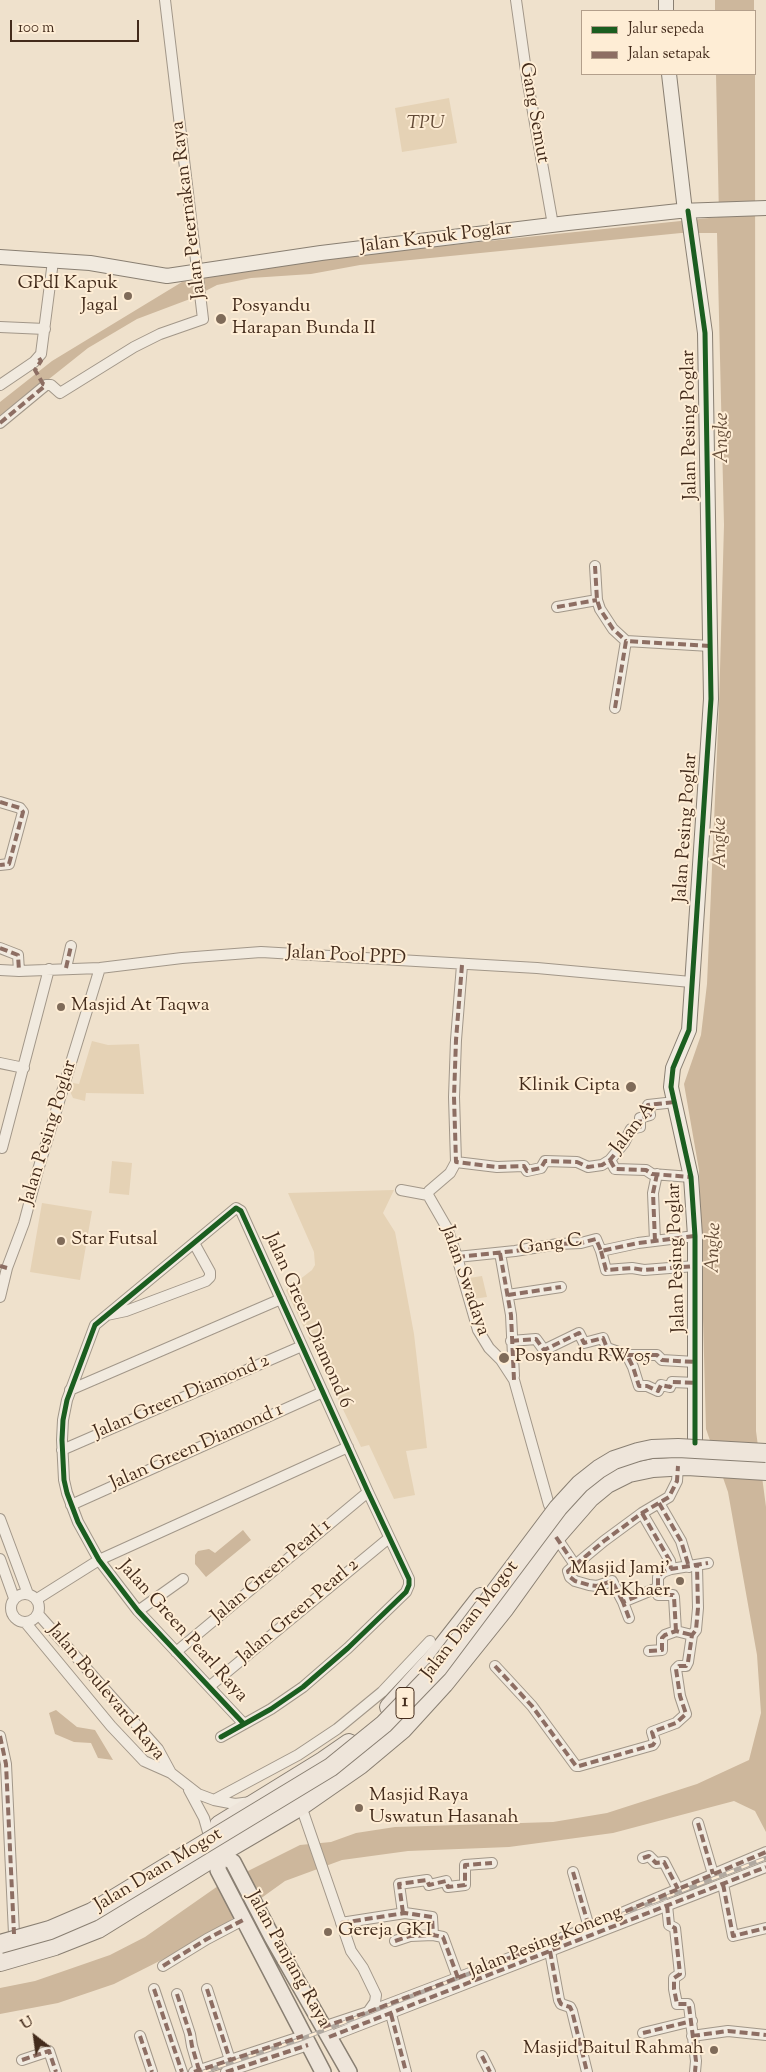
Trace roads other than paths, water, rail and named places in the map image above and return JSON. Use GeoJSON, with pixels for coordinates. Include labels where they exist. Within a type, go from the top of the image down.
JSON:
{"type":"FeatureCollection","features":[{"type":"Feature","properties":{"kind":"highway","name":"Jalan Daan Mogot"},"geometry":{"type":"LineString","coordinates":[[5,1938],[54,1924],[86,1910],[323,1761],[359,1735],[375,1722],[429,1649],[549,1506],[590,1466],[610,1456],[640,1446],[660,1443],[766,1446]]}},
{"type":"Feature","properties":{"kind":"highway","name":"Jalan Daan Mogot"},"geometry":{"type":"LineString","coordinates":[[5,1938],[50,1930],[92,1912],[331,1767],[384,1724],[438,1668],[558,1508],[580,1484],[599,1469],[614,1460],[638,1452],[652,1450],[678,1448],[766,1453]]}},
{"type":"Feature","properties":{"kind":"highway","name":"Jalan Daan Mogot"},"geometry":{"type":"LineString","coordinates":[[0,1951],[48,1937],[80,1925],[121,1902],[333,1771],[386,1730],[444,1670],[574,1500],[614,1469],[636,1460],[679,1454],[766,1460]]}},
{"type":"Feature","properties":{"kind":"highway","name":"Jalan Daan Mogot"},"geometry":{"type":"LineString","coordinates":[[0,1962],[55,1946],[98,1929],[223,1862],[237,1844],[301,1806],[375,1754],[392,1739],[459,1667],[505,1608],[556,1537],[590,1498],[607,1484],[629,1473],[653,1468],[678,1466],[766,1470]]}},
{"type":"Feature","properties":{"kind":"highway"},"geometry":{"type":"LineString","coordinates":[[375,1722],[374,1730],[378,1736],[383,1739],[392,1739]]}},
{"type":"Feature","properties":{"kind":"highway"},"geometry":{"type":"LineString","coordinates":[[359,1735],[366,1735],[372,1739],[376,1747],[375,1754]]}},
{"type":"Feature","properties":{"kind":"highway"},"geometry":{"type":"LineString","coordinates":[[208,1832],[224,1841],[237,1844]]}},
{"type":"Feature","properties":{"kind":"main road","name":"Jalan Panjang Raya"},"geometry":{"type":"LineString","coordinates":[[208,1832],[223,1862],[242,1918],[323,2072]]}},
{"type":"Feature","properties":{"kind":"main road","name":"Jalan Panjang Raya"},"geometry":{"type":"LineString","coordinates":[[223,1862],[258,1908],[349,2072]]}},
{"type":"Feature","properties":{"kind":"main road"},"geometry":{"type":"LineString","coordinates":[[306,2041],[326,2032]]}},
{"type":"Feature","properties":{"kind":"street","name":"Jalan Peternakan Raya"},"geometry":{"type":"LineString","coordinates":[[0,423],[46,385],[51,385],[60,393],[134,347],[160,334],[203,319],[165,0]]}},
{"type":"Feature","properties":{"kind":"street","name":"Gang Semut"},"geometry":{"type":"LineString","coordinates":[[516,0],[527,78],[554,225]]}},
{"type":"Feature","properties":{"kind":"street"},"geometry":{"type":"LineString","coordinates":[[668,75],[688,213],[766,208]]}},
{"type":"Feature","properties":{"kind":"street","name":"Jalan Kapuk Poglar"},"geometry":{"type":"LineString","coordinates":[[0,257],[90,263],[159,276],[197,275],[436,238],[688,213]]}},
{"type":"Feature","properties":{"kind":"street","name":"Jalan Pesing Poglar"},"geometry":{"type":"LineString","coordinates":[[688,213],[705,333],[711,699],[688,1030],[672,1068],[671,1086],[691,1177],[695,1236],[698,1443]]}},
{"type":"Feature","properties":{"kind":"street"},"geometry":{"type":"LineString","coordinates":[[0,385],[39,358],[42,350],[53,261]]}},
{"type":"Feature","properties":{"kind":"street"},"geometry":{"type":"LineString","coordinates":[[0,327],[45,329]]}},
{"type":"Feature","properties":{"kind":"street"},"geometry":{"type":"LineString","coordinates":[[595,566],[600,609],[613,629],[626,641],[710,646]]}},
{"type":"Feature","properties":{"kind":"street"},"geometry":{"type":"LineString","coordinates":[[556,607],[598,600]]}},
{"type":"Feature","properties":{"kind":"street"},"geometry":{"type":"LineString","coordinates":[[615,708],[626,641]]}},
{"type":"Feature","properties":{"kind":"street"},"geometry":{"type":"LineString","coordinates":[[0,802],[23,810],[19,833],[9,864],[0,866]]}},
{"type":"Feature","properties":{"kind":"street"},"geometry":{"type":"LineString","coordinates":[[66,968],[71,946]]}},
{"type":"Feature","properties":{"kind":"street"},"geometry":{"type":"LineString","coordinates":[[0,948],[18,955],[19,971]]}},
{"type":"Feature","properties":{"kind":"street","name":"Jalan Pool PPD"},"geometry":{"type":"LineString","coordinates":[[0,970],[100,968],[182,958],[261,952],[537,968],[691,982]]}},
{"type":"Feature","properties":{"kind":"street"},"geometry":{"type":"LineString","coordinates":[[401,1190],[428,1195],[429,1190],[450,1173],[456,1162],[454,1097],[462,965]]}},
{"type":"Feature","properties":{"kind":"street","name":"Jalan Pesing Poglar"},"geometry":{"type":"LineString","coordinates":[[0,1297],[3,1267],[24,1223],[38,1170],[100,968]]}},
{"type":"Feature","properties":{"kind":"street"},"geometry":{"type":"LineString","coordinates":[[2,1148],[49,969]]}},
{"type":"Feature","properties":{"kind":"street"},"geometry":{"type":"LineString","coordinates":[[0,1063],[24,1068]]}},
{"type":"Feature","properties":{"kind":"street","name":"Jalan A"},"geometry":{"type":"LineString","coordinates":[[456,1162],[497,1167],[524,1166],[527,1171],[541,1168],[544,1161],[577,1162],[588,1167],[602,1165],[610,1160],[624,1143],[630,1129],[640,1127],[640,1118],[650,1115],[648,1105],[675,1102]]}},
{"type":"Feature","properties":{"kind":"street"},"geometry":{"type":"LineString","coordinates":[[610,1160],[615,1169],[646,1170],[651,1174],[691,1177]]}},
{"type":"Feature","properties":{"kind":"street"},"geometry":{"type":"LineString","coordinates":[[655,1241],[653,1194],[657,1174]]}},
{"type":"Feature","properties":{"kind":"street","name":"Jalan Swadaya"},"geometry":{"type":"LineString","coordinates":[[428,1195],[444,1222],[457,1257],[478,1330],[489,1348],[501,1360],[514,1380],[549,1506]]}},
{"type":"Feature","properties":{"kind":"street","name":"Jalan Green Pearl Raya"},"geometry":{"type":"LineString","coordinates":[[238,1208],[233,1209],[106,1315],[93,1330],[70,1390],[63,1420],[62,1450],[64,1480],[71,1504],[99,1560],[138,1611],[244,1724]]}},
{"type":"Feature","properties":{"kind":"street","name":"Jalan Green Diamond 6"},"geometry":{"type":"LineString","coordinates":[[238,1208],[409,1579],[406,1592],[348,1648],[318,1674],[271,1709],[244,1724]]}},
{"type":"Feature","properties":{"kind":"street","name":"Gang C"},"geometry":{"type":"LineString","coordinates":[[457,1257],[500,1253],[558,1244],[581,1243],[596,1239],[601,1251],[695,1236]]}},
{"type":"Feature","properties":{"kind":"street"},"geometry":{"type":"LineString","coordinates":[[106,1315],[126,1311],[206,1281],[210,1277],[210,1272],[194,1243]]}},
{"type":"Feature","properties":{"kind":"street"},"geometry":{"type":"LineString","coordinates":[[601,1251],[606,1270],[632,1268],[644,1270],[695,1266]]}},
{"type":"Feature","properties":{"kind":"street"},"geometry":{"type":"LineString","coordinates":[[500,1253],[508,1295],[514,1380]]}},
{"type":"Feature","properties":{"kind":"street"},"geometry":{"type":"LineString","coordinates":[[508,1295],[561,1287]]}},
{"type":"Feature","properties":{"kind":"street"},"geometry":{"type":"LineString","coordinates":[[70,1390],[281,1299]]}},
{"type":"Feature","properties":{"kind":"street"},"geometry":{"type":"LineString","coordinates":[[511,1341],[536,1339],[544,1350],[579,1333],[584,1342],[603,1338],[607,1348],[627,1355],[656,1355],[662,1360],[696,1362]]}},
{"type":"Feature","properties":{"kind":"street","name":"Jalan Green Diamond 2"},"geometry":{"type":"LineString","coordinates":[[62,1450],[302,1346]]}},
{"type":"Feature","properties":{"kind":"street"},"geometry":{"type":"LineString","coordinates":[[627,1355],[639,1386],[646,1386],[658,1391],[661,1385],[670,1387],[672,1382],[696,1383]]}},
{"type":"Feature","properties":{"kind":"street","name":"Jalan Green Diamond 1"},"geometry":{"type":"LineString","coordinates":[[71,1504],[323,1392]]}},
{"type":"Feature","properties":{"kind":"street"},"geometry":{"type":"LineString","coordinates":[[0,1519],[32,1596],[40,1606],[38,1614],[33,1620],[25,1622],[16,1618],[11,1612],[14,1598],[22,1594],[32,1596],[99,1560],[348,1447]]}},
{"type":"Feature","properties":{"kind":"street"},"geometry":{"type":"LineString","coordinates":[[628,1618],[623,1602],[612,1580],[597,1586],[575,1581],[570,1577],[568,1570],[642,1513],[672,1494],[677,1481],[678,1466]]}},
{"type":"Feature","properties":{"kind":"street","name":"Jalan Green Pearl 1"},"geometry":{"type":"LineString","coordinates":[[176,1652],[368,1492]]}},
{"type":"Feature","properties":{"kind":"street"},"geometry":{"type":"LineString","coordinates":[[496,1666],[532,1706],[574,1764],[579,1766],[653,1745],[655,1742],[652,1732],[674,1724],[684,1717],[685,1712],[680,1696],[676,1669],[679,1666],[686,1666],[692,1635],[696,1630],[698,1565],[681,1541],[670,1520],[665,1517],[659,1503]]}},
{"type":"Feature","properties":{"kind":"street"},"geometry":{"type":"LineString","coordinates":[[642,1513],[670,1562],[671,1569]]}},
{"type":"Feature","properties":{"kind":"street"},"geometry":{"type":"LineString","coordinates":[[556,1537],[575,1565]]}},
{"type":"Feature","properties":{"kind":"street","name":"Jalan Green Pearl 2"},"geometry":{"type":"LineString","coordinates":[[210,1686],[389,1538]]}},
{"type":"Feature","properties":{"kind":"street"},"geometry":{"type":"LineString","coordinates":[[0,1559],[14,1598]]}},
{"type":"Feature","properties":{"kind":"street"},"geometry":{"type":"LineString","coordinates":[[676,1631],[674,1596],[658,1595],[657,1581],[661,1573],[671,1569],[698,1565]]}},
{"type":"Feature","properties":{"kind":"street"},"geometry":{"type":"LineString","coordinates":[[138,1611],[183,1579]]}},
{"type":"Feature","properties":{"kind":"street"},"geometry":{"type":"LineString","coordinates":[[623,1602],[657,1588]]}},
{"type":"Feature","properties":{"kind":"street","name":"Jalan Boulevard Raya"},"geometry":{"type":"LineString","coordinates":[[38,1614],[158,1749],[171,1773]]}},
{"type":"Feature","properties":{"kind":"street","name":"Jalan Boulevard Raya"},"geometry":{"type":"LineString","coordinates":[[25,1622],[144,1761],[171,1773],[198,1794],[214,1800],[235,1804],[256,1802]]}},
{"type":"Feature","properties":{"kind":"street"},"geometry":{"type":"LineString","coordinates":[[649,1651],[662,1650],[663,1636],[676,1631],[692,1635]]}},
{"type":"Feature","properties":{"kind":"street"},"geometry":{"type":"LineString","coordinates":[[214,1800],[298,1755],[337,1729],[382,1692],[429,1649]]}},
{"type":"Feature","properties":{"kind":"street"},"geometry":{"type":"LineString","coordinates":[[221,1737],[244,1724]]}},
{"type":"Feature","properties":{"kind":"street"},"geometry":{"type":"LineString","coordinates":[[0,1736],[3,1764],[5,1938]]}},
{"type":"Feature","properties":{"kind":"street","name":"Jalan Boulevard Raya"},"geometry":{"type":"LineString","coordinates":[[184,1784],[195,1799],[208,1832]]}},
{"type":"Feature","properties":{"kind":"street"},"geometry":{"type":"LineString","coordinates":[[301,1806],[351,1951],[364,1968],[376,1995],[375,2002],[368,2012]]}},
{"type":"Feature","properties":{"kind":"street"},"geometry":{"type":"LineString","coordinates":[[698,1823],[713,1874]]}},
{"type":"Feature","properties":{"kind":"street","name":"Jalan Pesing Koneng"},"geometry":{"type":"LineString","coordinates":[[326,2032],[368,2012],[589,1927],[766,1852]]}},
{"type":"Feature","properties":{"kind":"street"},"geometry":{"type":"LineString","coordinates":[[643,1858],[650,1856],[656,1863],[663,1862],[678,1889]]}},
{"type":"Feature","properties":{"kind":"street"},"geometry":{"type":"LineString","coordinates":[[403,1913],[399,1884],[427,1880],[430,1885],[446,1882],[448,1887],[465,1885],[465,1865],[492,1863]]}},
{"type":"Feature","properties":{"kind":"street"},"geometry":{"type":"LineString","coordinates":[[326,2032],[390,2014],[766,1867]]}},
{"type":"Feature","properties":{"kind":"street"},"geometry":{"type":"LineString","coordinates":[[573,1872],[589,1927]]}},
{"type":"Feature","properties":{"kind":"street"},"geometry":{"type":"LineString","coordinates":[[723,1884],[733,1936],[766,1928]]}},
{"type":"Feature","properties":{"kind":"street"},"geometry":{"type":"LineString","coordinates":[[667,1905],[669,1925],[675,1928],[680,1974],[673,1979],[676,2003],[678,2005],[689,2005],[696,2061],[695,2072]]}},
{"type":"Feature","properties":{"kind":"street"},"geometry":{"type":"LineString","coordinates":[[341,1923],[403,1913],[432,1917],[433,1935]]}},
{"type":"Feature","properties":{"kind":"street"},"geometry":{"type":"LineString","coordinates":[[163,1966],[242,1918]]}},
{"type":"Feature","properties":{"kind":"street"},"geometry":{"type":"LineString","coordinates":[[395,1941],[410,1936],[433,1935],[443,1937],[458,1978]]}},
{"type":"Feature","properties":{"kind":"street"},"geometry":{"type":"LineString","coordinates":[[550,1951],[559,2000],[561,2004],[570,2007],[572,2011],[587,2072]]}},
{"type":"Feature","properties":{"kind":"street"},"geometry":{"type":"LineString","coordinates":[[154,1989],[182,2072]]}},
{"type":"Feature","properties":{"kind":"street"},"geometry":{"type":"LineString","coordinates":[[207,1989],[217,2014],[230,2060]]}},
{"type":"Feature","properties":{"kind":"street"},"geometry":{"type":"LineString","coordinates":[[177,1994],[197,2071],[230,2060],[306,2041]]}},
{"type":"Feature","properties":{"kind":"street"},"geometry":{"type":"LineString","coordinates":[[390,2014],[406,2072]]}},
{"type":"Feature","properties":{"kind":"street"},"geometry":{"type":"LineString","coordinates":[[643,2033],[692,2021]]}},
{"type":"Feature","properties":{"kind":"street"},"geometry":{"type":"LineString","coordinates":[[692,2036],[728,2031],[766,2035]]}},
{"type":"Feature","properties":{"kind":"street"},"geometry":{"type":"LineString","coordinates":[[140,2036],[152,2072]]}},
{"type":"Feature","properties":{"kind":"street"},"geometry":{"type":"LineString","coordinates":[[226,2072],[306,2041]]}},
{"type":"Feature","properties":{"kind":"street"},"geometry":{"type":"LineString","coordinates":[[22,2060],[49,2051],[56,2072]]}},
{"type":"Feature","properties":{"kind":"street"},"geometry":{"type":"LineString","coordinates":[[482,2056],[490,2072]]}},
{"type":"Feature","properties":{"kind":"water"},"geometry":{"type":"Polygon","coordinates":[[[715,0],[754,0],[754,10],[715,10],[715,0]]]}},
{"type":"Feature","properties":{"kind":"water","name":"Angke"},"geometry":{"type":"Polygon","coordinates":[[[716,75],[755,75],[756,1431],[766,1507],[766,1832],[755,1811],[734,1801],[613,1833],[509,1847],[408,1851],[342,1860],[285,1881],[207,1937],[114,1984],[58,2003],[0,2014],[0,1988],[35,1981],[110,1955],[145,1937],[218,1886],[300,1845],[331,1842],[356,1833],[395,1827],[553,1822],[607,1813],[697,1784],[749,1760],[761,1713],[757,1655],[728,1492],[706,1429],[699,1170],[684,1084],[701,1035],[707,984],[719,706],[724,525],[717,233],[681,233],[360,265],[311,274],[251,278],[217,285],[190,299],[137,319],[88,348],[0,418],[0,402],[52,361],[182,282],[307,260],[719,217],[716,75]]]}},
{"type":"Feature","properties":{"kind":"water"},"geometry":{"type":"Polygon","coordinates":[[[243,1530],[251,1540],[206,1577],[195,1564],[195,1555],[198,1551],[209,1549],[215,1553],[243,1530]]]}},
{"type":"Feature","properties":{"kind":"water"},"geometry":{"type":"Polygon","coordinates":[[[56,1710],[77,1727],[95,1730],[113,1760],[98,1758],[91,1743],[74,1742],[55,1734],[49,1713],[56,1710]]]}},
{"type":"Feature","properties":{"kind":"railway"},"geometry":{"type":"LineString","coordinates":[[203,2072],[304,2038],[766,1858]]}},
{"type":"Feature","properties":{"kind":"place","name":"GPdI Kapuk Jagal"},"geometry":{"type":"Point","coordinates":[128,296]}},
{"type":"Feature","properties":{"kind":"place","name":"Posyandu Harapan Bunda II"},"geometry":{"type":"Point","coordinates":[221,319]}},
{"type":"Feature","properties":{"kind":"place","name":"Masjid At Taqwa"},"geometry":{"type":"Point","coordinates":[61,1007]}},
{"type":"Feature","properties":{"kind":"place","name":"Klinik Cipta"},"geometry":{"type":"Point","coordinates":[631,1087]}},
{"type":"Feature","properties":{"kind":"place","name":"Star Futsal"},"geometry":{"type":"Point","coordinates":[61,1241]}},
{"type":"Feature","properties":{"kind":"place","name":"Posyandu RW 05"},"geometry":{"type":"Point","coordinates":[504,1358]}},
{"type":"Feature","properties":{"kind":"place","name":"Masjid Jami' Al-Khaer"},"geometry":{"type":"Point","coordinates":[680,1581]}},
{"type":"Feature","properties":{"kind":"place","name":"Masjid Raya Uswatun Hasanah"},"geometry":{"type":"Point","coordinates":[359,1808]}},
{"type":"Feature","properties":{"kind":"place","name":"Gereja GKI"},"geometry":{"type":"Point","coordinates":[328,1932]}},
{"type":"Feature","properties":{"kind":"place","name":"Masjid Baitul Rahmah"},"geometry":{"type":"Point","coordinates":[714,2050]}},
{"type":"Feature","properties":{"kind":"park label","name":"TPU"},"geometry":{"type":"Point","coordinates":[426,125]}}]}
